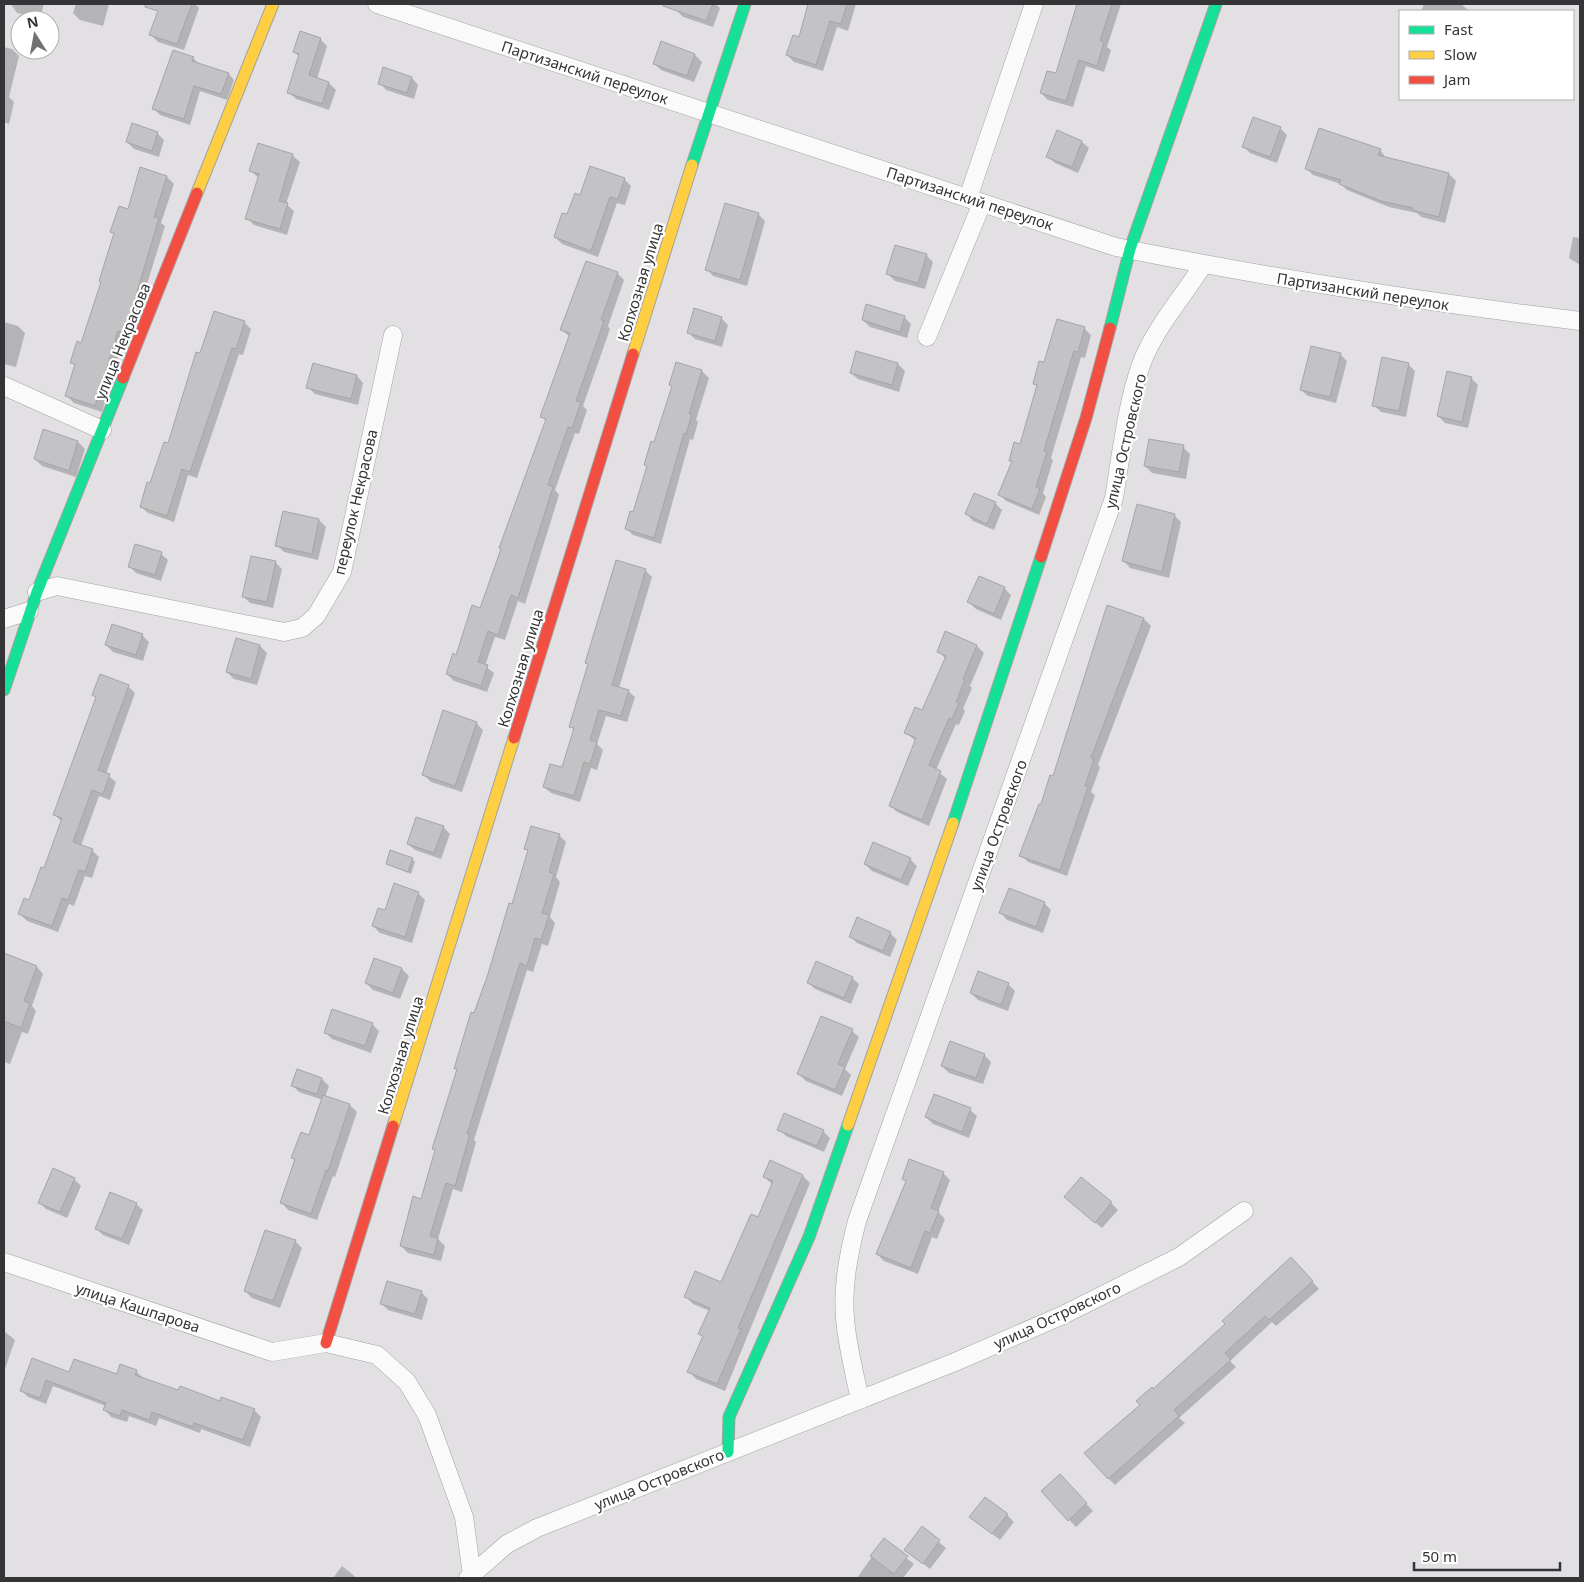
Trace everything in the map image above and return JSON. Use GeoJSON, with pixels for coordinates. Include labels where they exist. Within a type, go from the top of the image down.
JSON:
{"type":"FeatureCollection","features":[{"type":"Feature","properties":{"kind":"street","name":"улица Некрасова"},"geometry":{"type":"LineString","coordinates":[[4,690],[37,592],[273,4]]}},
{"type":"Feature","properties":{"kind":"street","name":"Партизанский переулок"},"geometry":{"type":"LineString","coordinates":[[377,4],[1130,249],[1203,265],[1466,308],[1580,321]]}},
{"type":"Feature","properties":{"kind":"street","name":"Колхозная улица"},"geometry":{"type":"LineString","coordinates":[[326,1343],[708,112],[745,4]]}},
{"type":"Feature","properties":{"kind":"street"},"geometry":{"type":"LineString","coordinates":[[927,337],[975,200],[1034,4]]}},
{"type":"Feature","properties":{"kind":"street"},"geometry":{"type":"LineString","coordinates":[[728,1452],[729,1417],[809,1237],[961,801],[1086,418],[1130,249],[1216,4]]}},
{"type":"Feature","properties":{"kind":"street","name":"улица Островского"},"geometry":{"type":"LineString","coordinates":[[860,1400],[846,1326],[845,1288],[848,1257],[857,1221],[1114,498],[1130,404],[1144,356],[1170,310],[1203,265]]}},
{"type":"Feature","properties":{"kind":"street","name":"переулок Некрасова"},"geometry":{"type":"LineString","coordinates":[[37,592],[57,586],[284,632],[302,628],[316,616],[342,572],[392,335]]}},
{"type":"Feature","properties":{"kind":"street"},"geometry":{"type":"LineString","coordinates":[[4,386],[102,430]]}},
{"type":"Feature","properties":{"kind":"street"},"geometry":{"type":"LineString","coordinates":[[4,619],[30,611]]}},
{"type":"Feature","properties":{"kind":"street","name":"улица Островского"},"geometry":{"type":"LineString","coordinates":[[470,1577],[507,1544],[537,1528],[955,1362],[1063,1315],[1179,1257],[1244,1211]]}},
{"type":"Feature","properties":{"kind":"street","name":"улица Кашпарова"},"geometry":{"type":"LineString","coordinates":[[4,1262],[272,1352],[326,1343]]}},
{"type":"Feature","properties":{"kind":"street"},"geometry":{"type":"LineString","coordinates":[[326,1343],[377,1356],[407,1382],[412,1390],[427,1415],[464,1517],[470,1577]]}},
{"type":"Feature","properties":{"kind":"building"},"geometry":{"type":"Polygon","coordinates":[[[145,4],[192,4],[177,44],[149,35],[158,11],[145,7],[145,4]]]}},
{"type":"Feature","properties":{"kind":"building"},"geometry":{"type":"Polygon","coordinates":[[[663,4],[713,4],[706,21],[663,6],[663,4]]]}},
{"type":"Feature","properties":{"kind":"building"},"geometry":{"type":"Polygon","coordinates":[[[808,4],[847,4],[841,24],[830,21],[816,65],[786,55],[793,35],[799,37],[808,4]]]}},
{"type":"Feature","properties":{"kind":"building"},"geometry":{"type":"Polygon","coordinates":[[[1077,4],[1112,4],[1100,41],[1104,42],[1097,66],[1079,60],[1066,101],[1040,93],[1047,71],[1056,73],[1077,4]]]}},
{"type":"Feature","properties":{"kind":"building"},"geometry":{"type":"Polygon","coordinates":[[[300,31],[321,38],[309,75],[329,82],[322,104],[287,93],[299,54],[293,52],[300,31]]]}},
{"type":"Feature","properties":{"kind":"building"},"geometry":{"type":"Polygon","coordinates":[[[661,41],[695,54],[687,76],[653,64],[661,41]]]}},
{"type":"Feature","properties":{"kind":"building"},"geometry":{"type":"Polygon","coordinates":[[[173,50],[194,57],[192,61],[229,73],[221,94],[194,86],[184,119],[152,109],[173,50]]]}},
{"type":"Feature","properties":{"kind":"building"},"geometry":{"type":"Polygon","coordinates":[[[383,67],[412,77],[407,93],[378,84],[383,67]]]}},
{"type":"Feature","properties":{"kind":"building"},"geometry":{"type":"Polygon","coordinates":[[[1253,117],[1281,127],[1270,157],[1242,147],[1253,117]]]}},
{"type":"Feature","properties":{"kind":"building"},"geometry":{"type":"Polygon","coordinates":[[[132,123],[158,132],[152,151],[126,142],[132,123]]]}},
{"type":"Feature","properties":{"kind":"building"},"geometry":{"type":"Polygon","coordinates":[[[1319,128],[1381,149],[1378,155],[1449,173],[1439,217],[1412,210],[1413,208],[1381,201],[1339,184],[1341,180],[1305,169],[1319,128]]]}},
{"type":"Feature","properties":{"kind":"building"},"geometry":{"type":"Polygon","coordinates":[[[1057,130],[1082,141],[1072,167],[1046,157],[1057,130]]]}},
{"type":"Feature","properties":{"kind":"building"},"geometry":{"type":"Polygon","coordinates":[[[258,143],[293,154],[279,201],[288,203],[280,229],[245,219],[259,174],[249,171],[258,143]]]}},
{"type":"Feature","properties":{"kind":"building"},"geometry":{"type":"Polygon","coordinates":[[[590,166],[625,178],[618,199],[610,197],[591,251],[554,237],[562,213],[567,214],[575,193],[580,195],[590,166]]]}},
{"type":"Feature","properties":{"kind":"building"},"geometry":{"type":"Polygon","coordinates":[[[140,167],[167,176],[154,217],[159,218],[134,302],[124,333],[118,331],[95,406],[65,396],[75,364],[70,363],[77,341],[81,343],[101,282],[99,281],[114,233],[110,232],[119,206],[128,209],[140,167]]]}},
{"type":"Feature","properties":{"kind":"building"},"geometry":{"type":"Polygon","coordinates":[[[725,203],[759,213],[740,280],[705,270],[725,203]]]}},
{"type":"Feature","properties":{"kind":"building"},"geometry":{"type":"Polygon","coordinates":[[[895,245],[927,254],[918,283],[886,274],[895,245]]]}},
{"type":"Feature","properties":{"kind":"building"},"geometry":{"type":"Polygon","coordinates":[[[586,261],[618,272],[601,320],[604,321],[576,401],[581,402],[572,428],[568,427],[548,485],[553,487],[518,598],[511,595],[498,635],[488,631],[478,662],[488,665],[481,686],[446,674],[453,653],[456,655],[472,605],[480,608],[501,549],[499,548],[546,419],[540,417],[570,333],[560,330],[586,261]]]}},
{"type":"Feature","properties":{"kind":"building"},"geometry":{"type":"Polygon","coordinates":[[[866,304],[905,316],[900,332],[862,320],[866,304]]]}},
{"type":"Feature","properties":{"kind":"building"},"geometry":{"type":"Polygon","coordinates":[[[694,308],[722,317],[715,341],[687,333],[694,308]]]}},
{"type":"Feature","properties":{"kind":"building"},"geometry":{"type":"Polygon","coordinates":[[[214,311],[245,321],[236,349],[232,348],[190,472],[182,469],[167,516],[140,507],[147,482],[150,483],[164,442],[168,443],[196,352],[200,353],[214,311]]]}},
{"type":"Feature","properties":{"kind":"building"},"geometry":{"type":"Polygon","coordinates":[[[1057,319],[1085,327],[1078,352],[1074,351],[1055,413],[1044,451],[1047,452],[1036,487],[1040,489],[1032,509],[998,495],[1012,461],[1009,461],[1014,442],[1020,444],[1037,385],[1033,384],[1039,361],[1044,362],[1057,319]]]}},
{"type":"Feature","properties":{"kind":"building"},"geometry":{"type":"Polygon","coordinates":[[[1311,346],[1341,353],[1330,397],[1300,390],[1311,346]]]}},
{"type":"Feature","properties":{"kind":"building"},"geometry":{"type":"Polygon","coordinates":[[[856,351],[898,363],[892,385],[850,373],[856,351]]]}},
{"type":"Feature","properties":{"kind":"building"},"geometry":{"type":"Polygon","coordinates":[[[1382,357],[1409,363],[1399,411],[1372,406],[1382,357]]]}},
{"type":"Feature","properties":{"kind":"building"},"geometry":{"type":"Polygon","coordinates":[[[676,362],[702,370],[689,414],[692,414],[686,434],[684,433],[654,538],[625,529],[630,511],[633,512],[647,466],[644,465],[651,441],[654,442],[672,386],[669,385],[676,362]]]}},
{"type":"Feature","properties":{"kind":"building"},"geometry":{"type":"Polygon","coordinates":[[[313,363],[357,375],[351,399],[306,388],[313,363]]]}},
{"type":"Feature","properties":{"kind":"building"},"geometry":{"type":"Polygon","coordinates":[[[1447,371],[1472,377],[1462,422],[1437,416],[1447,371]]]}},
{"type":"Feature","properties":{"kind":"building"},"geometry":{"type":"Polygon","coordinates":[[[43,429],[78,441],[69,471],[34,459],[43,429]]]}},
{"type":"Feature","properties":{"kind":"building"},"geometry":{"type":"Polygon","coordinates":[[[1149,439],[1184,445],[1179,472],[1144,466],[1149,439]]]}},
{"type":"Feature","properties":{"kind":"building"},"geometry":{"type":"Polygon","coordinates":[[[974,493],[996,502],[987,524],[965,514],[974,493]]]}},
{"type":"Feature","properties":{"kind":"building"},"geometry":{"type":"Polygon","coordinates":[[[1137,504],[1175,514],[1162,572],[1122,561],[1137,504]]]}},
{"type":"Feature","properties":{"kind":"building"},"geometry":{"type":"Polygon","coordinates":[[[283,511],[319,519],[312,554],[275,546],[283,511]]]}},
{"type":"Feature","properties":{"kind":"building"},"geometry":{"type":"Polygon","coordinates":[[[135,544],[162,552],[155,575],[128,567],[135,544]]]}},
{"type":"Feature","properties":{"kind":"building"},"geometry":{"type":"Polygon","coordinates":[[[251,556],[276,561],[267,602],[242,597],[251,556]]]}},
{"type":"Feature","properties":{"kind":"building"},"geometry":{"type":"Polygon","coordinates":[[[616,560],[646,569],[612,685],[629,690],[621,716],[599,710],[590,740],[597,742],[590,764],[584,762],[574,796],[543,787],[550,764],[562,767],[574,728],[569,727],[588,664],[585,663],[616,560]]]}},
{"type":"Feature","properties":{"kind":"building"},"geometry":{"type":"Polygon","coordinates":[[[979,576],[1005,587],[994,614],[967,602],[979,576]]]}},
{"type":"Feature","properties":{"kind":"building"},"geometry":{"type":"Polygon","coordinates":[[[1107,605],[1144,618],[1091,758],[1094,759],[1085,786],[1088,787],[1060,870],[1019,856],[1039,804],[1041,804],[1050,775],[1053,776],[1107,605]]]}},
{"type":"Feature","properties":{"kind":"building"},"geometry":{"type":"Polygon","coordinates":[[[112,624],[143,634],[136,655],[105,645],[112,624]]]}},
{"type":"Feature","properties":{"kind":"building"},"geometry":{"type":"Polygon","coordinates":[[[945,631],[977,645],[963,679],[965,680],[956,702],[959,703],[952,719],[949,718],[929,765],[941,771],[922,820],[889,806],[916,738],[904,733],[915,707],[922,710],[946,656],[937,652],[945,631]]]}},
{"type":"Feature","properties":{"kind":"building"},"geometry":{"type":"Polygon","coordinates":[[[236,638],[260,645],[251,679],[226,672],[236,638]]]}},
{"type":"Feature","properties":{"kind":"building"},"geometry":{"type":"Polygon","coordinates":[[[100,674],[129,685],[98,770],[110,774],[103,794],[92,790],[73,842],[93,849],[85,872],[79,870],[68,900],[62,898],[52,926],[18,914],[24,898],[29,900],[41,867],[44,868],[62,818],[53,815],[96,697],[92,695],[100,674]]]}},
{"type":"Feature","properties":{"kind":"building"},"geometry":{"type":"Polygon","coordinates":[[[443,710],[477,722],[455,786],[422,775],[443,710]]]}},
{"type":"Feature","properties":{"kind":"building"},"geometry":{"type":"Polygon","coordinates":[[[416,817],[444,826],[434,853],[407,844],[416,817]]]}},
{"type":"Feature","properties":{"kind":"building"},"geometry":{"type":"Polygon","coordinates":[[[531,826],[560,834],[549,872],[554,874],[542,913],[549,915],[541,940],[535,938],[527,966],[520,963],[467,1134],[470,1134],[455,1186],[446,1183],[430,1236],[438,1238],[434,1255],[400,1246],[413,1196],[421,1199],[435,1150],[432,1149],[457,1069],[454,1069],[471,1012],[474,1013],[488,974],[509,903],[512,904],[528,850],[524,849],[531,826]]]}},
{"type":"Feature","properties":{"kind":"building"},"geometry":{"type":"Polygon","coordinates":[[[873,842],[911,858],[901,880],[864,864],[873,842]]]}},
{"type":"Feature","properties":{"kind":"building"},"geometry":{"type":"Polygon","coordinates":[[[390,850],[413,858],[408,872],[386,864],[390,850]]]}},
{"type":"Feature","properties":{"kind":"building"},"geometry":{"type":"Polygon","coordinates":[[[394,883],[419,892],[405,937],[372,926],[378,908],[385,910],[394,883]]]}},
{"type":"Feature","properties":{"kind":"building"},"geometry":{"type":"Polygon","coordinates":[[[1009,888],[1045,902],[1036,927],[999,913],[1009,888]]]}},
{"type":"Feature","properties":{"kind":"building"},"geometry":{"type":"Polygon","coordinates":[[[857,917],[891,932],[883,951],[849,937],[857,917]]]}},
{"type":"Feature","properties":{"kind":"building"},"geometry":{"type":"Polygon","coordinates":[[[4,953],[37,966],[24,1001],[30,1003],[21,1028],[4,1021],[4,953]]]}},
{"type":"Feature","properties":{"kind":"building"},"geometry":{"type":"Polygon","coordinates":[[[374,958],[402,968],[393,993],[365,983],[374,958]]]}},
{"type":"Feature","properties":{"kind":"building"},"geometry":{"type":"Polygon","coordinates":[[[816,961],[853,977],[844,998],[807,983],[816,961]]]}},
{"type":"Feature","properties":{"kind":"building"},"geometry":{"type":"Polygon","coordinates":[[[978,971],[1009,983],[1001,1005],[970,993],[978,971]]]}},
{"type":"Feature","properties":{"kind":"building"},"geometry":{"type":"Polygon","coordinates":[[[332,1009],[373,1023],[365,1046],[324,1033],[332,1009]]]}},
{"type":"Feature","properties":{"kind":"building"},"geometry":{"type":"Polygon","coordinates":[[[821,1016],[853,1029],[838,1064],[845,1067],[835,1090],[797,1074],[821,1016]]]}},
{"type":"Feature","properties":{"kind":"building"},"geometry":{"type":"Polygon","coordinates":[[[950,1041],[985,1054],[976,1078],[941,1066],[950,1041]]]}},
{"type":"Feature","properties":{"kind":"building"},"geometry":{"type":"Polygon","coordinates":[[[297,1069],[322,1078],[317,1094],[291,1086],[297,1069]]]}},
{"type":"Feature","properties":{"kind":"building"},"geometry":{"type":"Polygon","coordinates":[[[934,1094],[971,1108],[962,1132],[925,1117],[934,1094]]]}},
{"type":"Feature","properties":{"kind":"building"},"geometry":{"type":"Polygon","coordinates":[[[323,1095],[350,1104],[328,1171],[326,1170],[311,1214],[280,1203],[295,1159],[291,1158],[301,1132],[309,1135],[323,1095]]]}},
{"type":"Feature","properties":{"kind":"building"},"geometry":{"type":"Polygon","coordinates":[[[784,1113],[824,1130],[817,1146],[777,1130],[784,1113]]]}},
{"type":"Feature","properties":{"kind":"building"},"geometry":{"type":"Polygon","coordinates":[[[909,1159],[944,1172],[931,1208],[939,1211],[930,1233],[925,1231],[911,1268],[876,1254],[906,1181],[902,1179],[909,1159]]]}},
{"type":"Feature","properties":{"kind":"building"},"geometry":{"type":"Polygon","coordinates":[[[770,1160],[803,1175],[738,1328],[741,1329],[717,1384],[687,1372],[703,1336],[698,1334],[710,1308],[684,1297],[695,1271],[721,1282],[751,1214],[758,1217],[773,1181],[763,1177],[770,1160]]]}},
{"type":"Feature","properties":{"kind":"building"},"geometry":{"type":"Polygon","coordinates":[[[53,1168],[75,1178],[60,1212],[38,1203],[53,1168]]]}},
{"type":"Feature","properties":{"kind":"building"},"geometry":{"type":"Polygon","coordinates":[[[1081,1177],[1112,1202],[1095,1223],[1064,1197],[1081,1177]]]}},
{"type":"Feature","properties":{"kind":"building"},"geometry":{"type":"Polygon","coordinates":[[[110,1192],[137,1203],[122,1239],[95,1229],[110,1192]]]}},
{"type":"Feature","properties":{"kind":"building"},"geometry":{"type":"Polygon","coordinates":[[[265,1230],[296,1240],[273,1301],[244,1291],[265,1230]]]}},
{"type":"Feature","properties":{"kind":"building"},"geometry":{"type":"Polygon","coordinates":[[[1291,1257],[1313,1281],[1269,1320],[1265,1316],[1225,1353],[1231,1360],[1174,1410],[1179,1416],[1108,1479],[1084,1453],[1140,1405],[1136,1401],[1152,1387],[1153,1389],[1225,1324],[1222,1321],[1291,1257]]]}},
{"type":"Feature","properties":{"kind":"building"},"geometry":{"type":"Polygon","coordinates":[[[387,1281],[422,1291],[415,1314],[380,1304],[387,1281]]]}},
{"type":"Feature","properties":{"kind":"building"},"geometry":{"type":"Polygon","coordinates":[[[32,1358],[69,1372],[74,1359],[117,1374],[120,1364],[137,1370],[135,1375],[178,1390],[180,1386],[220,1401],[221,1397],[255,1409],[243,1440],[194,1423],[193,1427],[152,1412],[149,1420],[122,1410],[120,1416],[103,1410],[106,1403],[46,1380],[40,1398],[20,1391],[32,1358]]]}},
{"type":"Feature","properties":{"kind":"building"},"geometry":{"type":"Polygon","coordinates":[[[1060,1474],[1087,1503],[1068,1521],[1041,1491],[1060,1474]]]}},
{"type":"Feature","properties":{"kind":"building"},"geometry":{"type":"Polygon","coordinates":[[[985,1497],[1008,1514],[992,1534],[969,1517],[985,1497]]]}},
{"type":"Feature","properties":{"kind":"building"},"geometry":{"type":"Polygon","coordinates":[[[922,1526],[940,1540],[923,1564],[904,1550],[922,1526]]]}},
{"type":"Feature","properties":{"kind":"building"},"geometry":{"type":"Polygon","coordinates":[[[884,1538],[908,1556],[894,1574],[870,1556],[884,1538]]]}},
{"type":"Feature","properties":{"kind":"traffic: fast"},"geometry":{"type":"LineString","coordinates":[[692,165],[745,4]]}},
{"type":"Feature","properties":{"kind":"traffic: fast"},"geometry":{"type":"LineString","coordinates":[[1110,328],[1130,249],[1216,4]]}},
{"type":"Feature","properties":{"kind":"traffic: fast"},"geometry":{"type":"LineString","coordinates":[[4,690],[37,592],[123,378]]}},
{"type":"Feature","properties":{"kind":"traffic: fast"},"geometry":{"type":"LineString","coordinates":[[953,823],[1041,557]]}},
{"type":"Feature","properties":{"kind":"traffic: fast"},"geometry":{"type":"LineString","coordinates":[[728,1452],[729,1417],[809,1237],[848,1125]]}},
{"type":"Feature","properties":{"kind":"traffic: slow"},"geometry":{"type":"LineString","coordinates":[[197,193],[273,4]]}},
{"type":"Feature","properties":{"kind":"traffic: slow"},"geometry":{"type":"LineString","coordinates":[[633,354],[692,165]]}},
{"type":"Feature","properties":{"kind":"traffic: slow"},"geometry":{"type":"LineString","coordinates":[[393,1126],[514,738]]}},
{"type":"Feature","properties":{"kind":"traffic: slow"},"geometry":{"type":"LineString","coordinates":[[848,1125],[953,823]]}},
{"type":"Feature","properties":{"kind":"traffic: jam"},"geometry":{"type":"LineString","coordinates":[[123,378],[197,193]]}},
{"type":"Feature","properties":{"kind":"traffic: jam"},"geometry":{"type":"LineString","coordinates":[[1041,557],[1086,418],[1110,328]]}},
{"type":"Feature","properties":{"kind":"traffic: jam"},"geometry":{"type":"LineString","coordinates":[[514,738],[633,354]]}},
{"type":"Feature","properties":{"kind":"traffic: jam"},"geometry":{"type":"LineString","coordinates":[[326,1343],[393,1126]]}}]}
